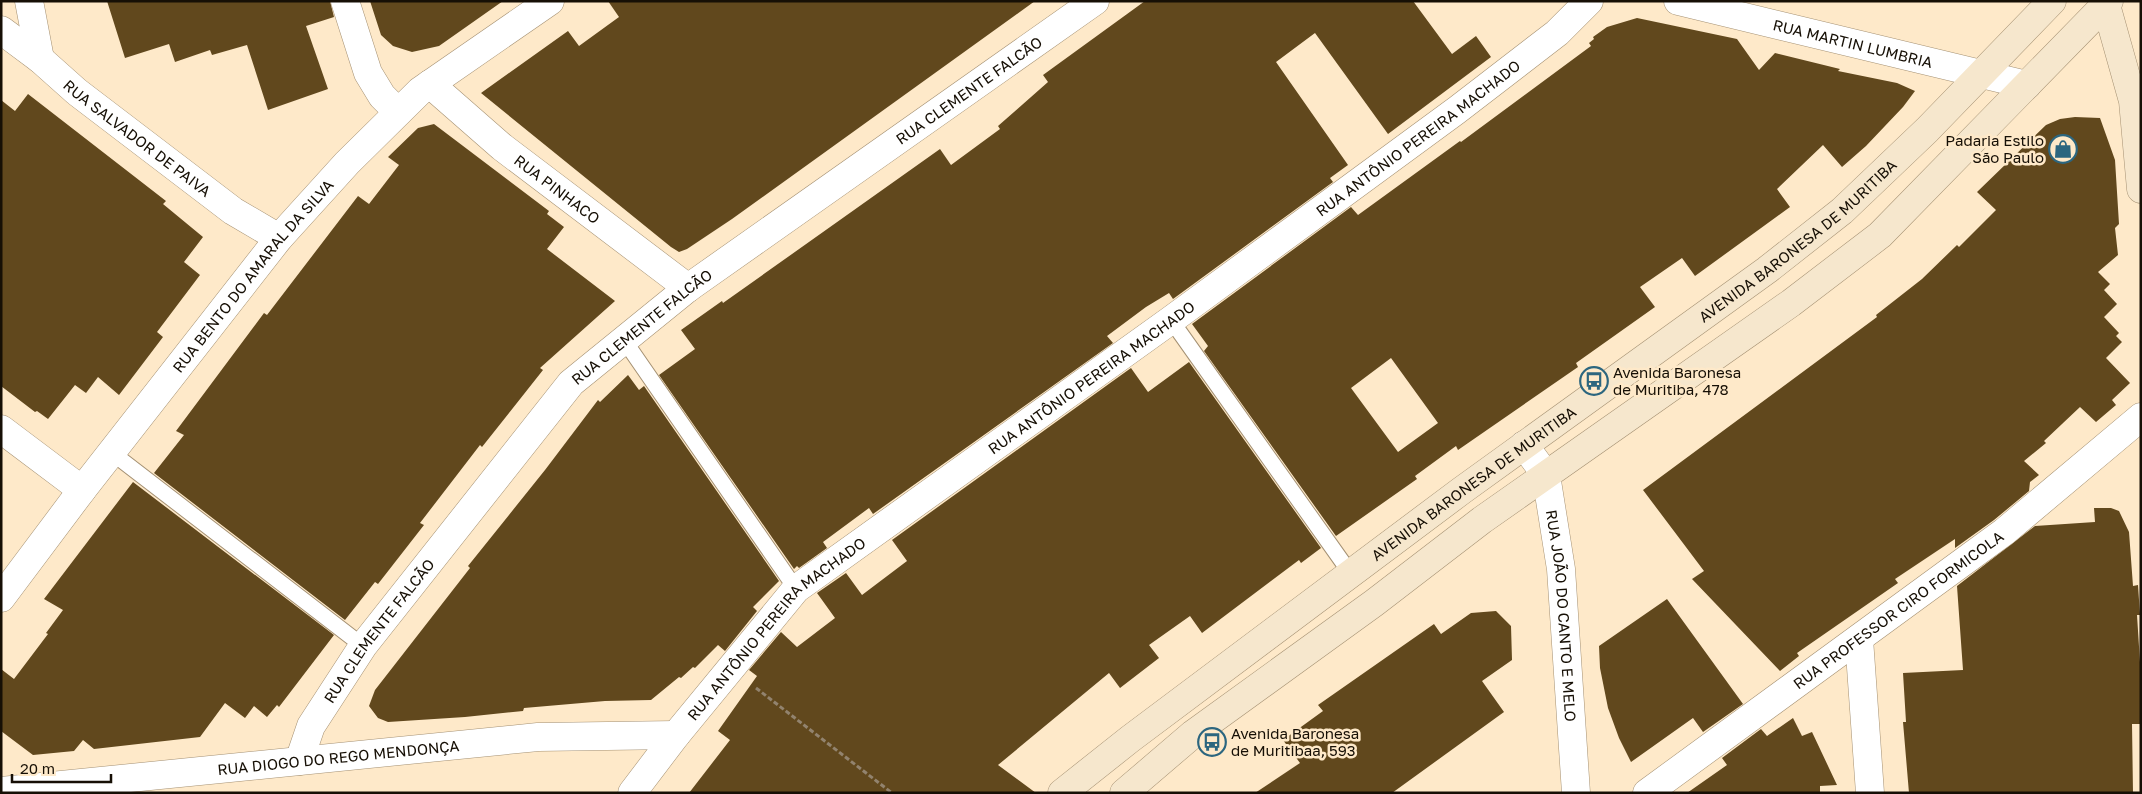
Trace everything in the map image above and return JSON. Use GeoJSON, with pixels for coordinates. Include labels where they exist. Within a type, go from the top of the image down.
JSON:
{"type":"FeatureCollection","features":[{"type":"Feature","properties":{"kind":"main road","name":"AVENIDA BARONESA DE MURITIBA"},"geometry":{"type":"LineString","coordinates":[[1062,793],[1130,739],[1524,445],[1768,270],[1842,211],[1982,74],[2052,1]]}},
{"type":"Feature","properties":{"kind":"main road"},"geometry":{"type":"LineString","coordinates":[[1124,793],[1193,734],[1366,608],[1482,520],[1791,303],[1880,235],[2107,3]]}},
{"type":"Feature","properties":{"kind":"main road"},"geometry":{"type":"LineString","coordinates":[[2107,3],[2133,101],[2141,190]]}},
{"type":"Feature","properties":{"kind":"street"},"geometry":{"type":"LineString","coordinates":[[29,1],[40,59]]}},
{"type":"Feature","properties":{"kind":"street"},"geometry":{"type":"LineString","coordinates":[[345,1],[368,73],[382,96],[398,112]]}},
{"type":"Feature","properties":{"kind":"street","name":"RUA BENTO DO AMARAL DA SILVA"},"geometry":{"type":"LineString","coordinates":[[1,598],[111,452],[279,238],[347,163],[398,112],[430,84],[550,1]]}},
{"type":"Feature","properties":{"kind":"street","name":"RUA CLEMENTE FALCÃO"},"geometry":{"type":"LineString","coordinates":[[299,761],[311,726],[363,646],[571,383],[688,288],[1095,1]]}},
{"type":"Feature","properties":{"kind":"street","name":"RUA ANTÔNIO PEREIRA MACHADO"},"geometry":{"type":"LineString","coordinates":[[632,793],[676,735],[796,589],[1172,320],[1457,110],[1557,33],[1589,1]]}},
{"type":"Feature","properties":{"kind":"street","name":"RUA MARTIN LUMBRIA"},"geometry":{"type":"LineString","coordinates":[[1678,1],[2027,85]]}},
{"type":"Feature","properties":{"kind":"street","name":"RUA SALVADOR DE PAIVA"},"geometry":{"type":"LineString","coordinates":[[1,30],[40,59],[77,92],[233,211],[279,238]]}},
{"type":"Feature","properties":{"kind":"street","name":"RUA PINHACO"},"geometry":{"type":"LineString","coordinates":[[430,84],[502,147],[688,288]]}},
{"type":"Feature","properties":{"kind":"street","name":"RUA PROFESSOR CIRO FORMICOLA"},"geometry":{"type":"LineString","coordinates":[[1647,793],[2004,532],[2141,417]]}},
{"type":"Feature","properties":{"kind":"street"},"geometry":{"type":"LineString","coordinates":[[1,429],[82,490]]}},
{"type":"Feature","properties":{"kind":"street","name":"RUA JOÃO DO CANTO E MELO"},"geometry":{"type":"LineString","coordinates":[[1524,445],[1546,475],[1561,569],[1576,793]]}},
{"type":"Feature","properties":{"kind":"street"},"geometry":{"type":"LineString","coordinates":[[1860,639],[1870,793]]}},
{"type":"Feature","properties":{"kind":"street","name":"RUA DIOGO DO REGO MENDONÇA"},"geometry":{"type":"LineString","coordinates":[[1,791],[538,737],[676,735]]}},
{"type":"Feature","properties":{"kind":"lane"},"geometry":{"type":"LineString","coordinates":[[1172,320],[1351,574]]}},
{"type":"Feature","properties":{"kind":"lane"},"geometry":{"type":"LineString","coordinates":[[624,340],[796,589]]}},
{"type":"Feature","properties":{"kind":"lane"},"geometry":{"type":"LineString","coordinates":[[111,452],[363,646]]}},
{"type":"Feature","properties":{"kind":"path"},"geometry":{"type":"LineString","coordinates":[[730,668],[892,793]]}},
{"type":"Feature","properties":{"kind":"building"},"geometry":{"type":"Polygon","coordinates":[[[107,1],[330,1],[334,17],[306,26],[328,89],[268,110],[247,45],[212,55],[210,50],[175,62],[169,44],[125,58],[107,1]]]}},
{"type":"Feature","properties":{"kind":"building"},"geometry":{"type":"Polygon","coordinates":[[[370,1],[503,1],[439,46],[412,52],[393,46],[381,35],[370,1]]]}},
{"type":"Feature","properties":{"kind":"building"},"geometry":{"type":"Polygon","coordinates":[[[608,1],[1035,1],[732,219],[687,249],[679,252],[481,93],[568,31],[579,46],[619,17],[608,1]]]}},
{"type":"Feature","properties":{"kind":"building"},"geometry":{"type":"Polygon","coordinates":[[[1145,1],[1413,1],[1452,54],[1476,36],[1491,57],[1388,134],[1315,33],[1276,62],[1348,165],[1330,178],[1333,182],[1173,299],[1169,293],[1146,307],[1107,336],[1113,343],[873,514],[869,508],[823,542],[827,548],[799,568],[797,566],[794,569],[659,375],[695,349],[681,330],[722,301],[723,303],[940,149],[951,165],[1000,129],[998,126],[1048,82],[1043,75],[1145,1]]]}},
{"type":"Feature","properties":{"kind":"building"},"geometry":{"type":"Polygon","coordinates":[[[1637,18],[1737,39],[1759,70],[1775,53],[1840,69],[1838,71],[1897,83],[1915,91],[1903,107],[1866,146],[1842,167],[1823,145],[1777,189],[1790,207],[1695,276],[1682,258],[1640,287],[1655,307],[1576,363],[1578,367],[1458,450],[1456,446],[1415,476],[1417,479],[1336,536],[1204,351],[1208,346],[1192,324],[1351,207],[1358,215],[1461,142],[1591,46],[1589,43],[1594,39],[1593,37],[1607,27],[1637,18]],[[1391,358],[1351,388],[1398,452],[1438,423],[1391,358]]]}},
{"type":"Feature","properties":{"kind":"building"},"geometry":{"type":"Polygon","coordinates":[[[28,94],[166,201],[163,204],[203,237],[184,262],[200,275],[157,332],[163,337],[119,395],[98,377],[86,393],[75,385],[48,419],[37,411],[35,412],[1,386],[1,100],[15,111],[28,94]]]}},
{"type":"Feature","properties":{"kind":"building"},"geometry":{"type":"Polygon","coordinates":[[[2075,117],[2100,118],[2115,160],[2119,224],[2115,228],[2118,255],[2098,272],[2110,284],[2104,290],[2117,304],[2104,317],[2119,333],[2116,336],[2122,342],[2106,358],[2130,383],[2112,400],[2116,405],[2096,422],[2080,407],[2044,441],[2046,443],[2024,461],[2039,475],[2030,482],[2029,491],[1994,520],[1955,548],[1955,539],[1895,579],[1898,583],[1797,653],[1799,656],[1780,671],[1692,579],[1704,571],[1643,490],[1877,317],[1876,315],[1922,279],[1957,245],[1959,247],[1996,210],[1977,192],[2046,125],[2060,119],[2075,117]]]}},
{"type":"Feature","properties":{"kind":"building"},"geometry":{"type":"Polygon","coordinates":[[[434,124],[549,211],[547,214],[564,227],[547,249],[615,301],[540,368],[543,370],[482,447],[480,445],[420,523],[424,525],[378,584],[375,582],[345,620],[154,473],[184,435],[176,431],[264,313],[267,315],[358,196],[369,204],[399,165],[388,157],[418,128],[434,124]]]}},
{"type":"Feature","properties":{"kind":"building"},"geometry":{"type":"Polygon","coordinates":[[[1189,362],[1321,548],[1301,563],[1299,560],[1202,633],[1190,616],[1149,645],[1159,658],[1120,688],[1109,673],[998,765],[1036,793],[689,793],[730,740],[718,731],[757,676],[749,670],[781,632],[797,647],[835,618],[817,593],[846,573],[862,595],[907,561],[892,540],[1131,368],[1148,392],[1189,362]]]}},
{"type":"Feature","properties":{"kind":"building"},"geometry":{"type":"Polygon","coordinates":[[[628,375],[639,390],[644,386],[779,581],[753,607],[757,611],[725,651],[718,645],[695,668],[693,667],[681,678],[679,677],[651,700],[605,701],[524,708],[523,711],[465,717],[388,722],[378,718],[369,706],[375,690],[470,568],[468,566],[598,400],[600,402],[628,375]]]}},
{"type":"Feature","properties":{"kind":"building"},"geometry":{"type":"Polygon","coordinates":[[[133,482],[334,635],[279,707],[277,705],[267,717],[254,706],[245,718],[225,703],[200,737],[94,749],[83,740],[74,751],[33,755],[1,731],[1,669],[14,679],[48,634],[46,633],[63,610],[44,599],[133,482]]]}},
{"type":"Feature","properties":{"kind":"building"},"geometry":{"type":"Polygon","coordinates":[[[2094,508],[2111,508],[2119,511],[2129,532],[2133,586],[2138,585],[2140,615],[2137,615],[2141,678],[2141,724],[2132,724],[2133,793],[1909,793],[1903,722],[1906,722],[1903,673],[1963,670],[1957,586],[2035,526],[2095,522],[2094,508]]]}},
{"type":"Feature","properties":{"kind":"building"},"geometry":{"type":"Polygon","coordinates":[[[1667,599],[1743,704],[1703,732],[1693,718],[1631,762],[1619,738],[1608,708],[1600,668],[1599,646],[1667,599]]]}},
{"type":"Feature","properties":{"kind":"building"},"geometry":{"type":"Polygon","coordinates":[[[1496,611],[1511,626],[1512,660],[1482,681],[1504,712],[1392,793],[1255,793],[1300,763],[1283,740],[1323,711],[1318,705],[1434,624],[1441,634],[1471,613],[1496,611]]]}},
{"type":"Feature","properties":{"kind":"building"},"geometry":{"type":"Polygon","coordinates":[[[1793,718],[1802,736],[1812,732],[1837,785],[1820,786],[1820,793],[1687,793],[1727,765],[1722,758],[1761,729],[1767,736],[1793,718]]]}},
{"type":"Feature","properties":{"kind":"place","name":"Padaria Estilo São Paulo"},"geometry":{"type":"Point","coordinates":[2063,149]}},
{"type":"Feature","properties":{"kind":"place","name":"Avenida Baronesa de Muritiba, 478"},"geometry":{"type":"Point","coordinates":[1594,381]}},
{"type":"Feature","properties":{"kind":"place","name":"Avenida Baronesa de Muritibaa, 593"},"geometry":{"type":"Point","coordinates":[1212,742]}}]}
